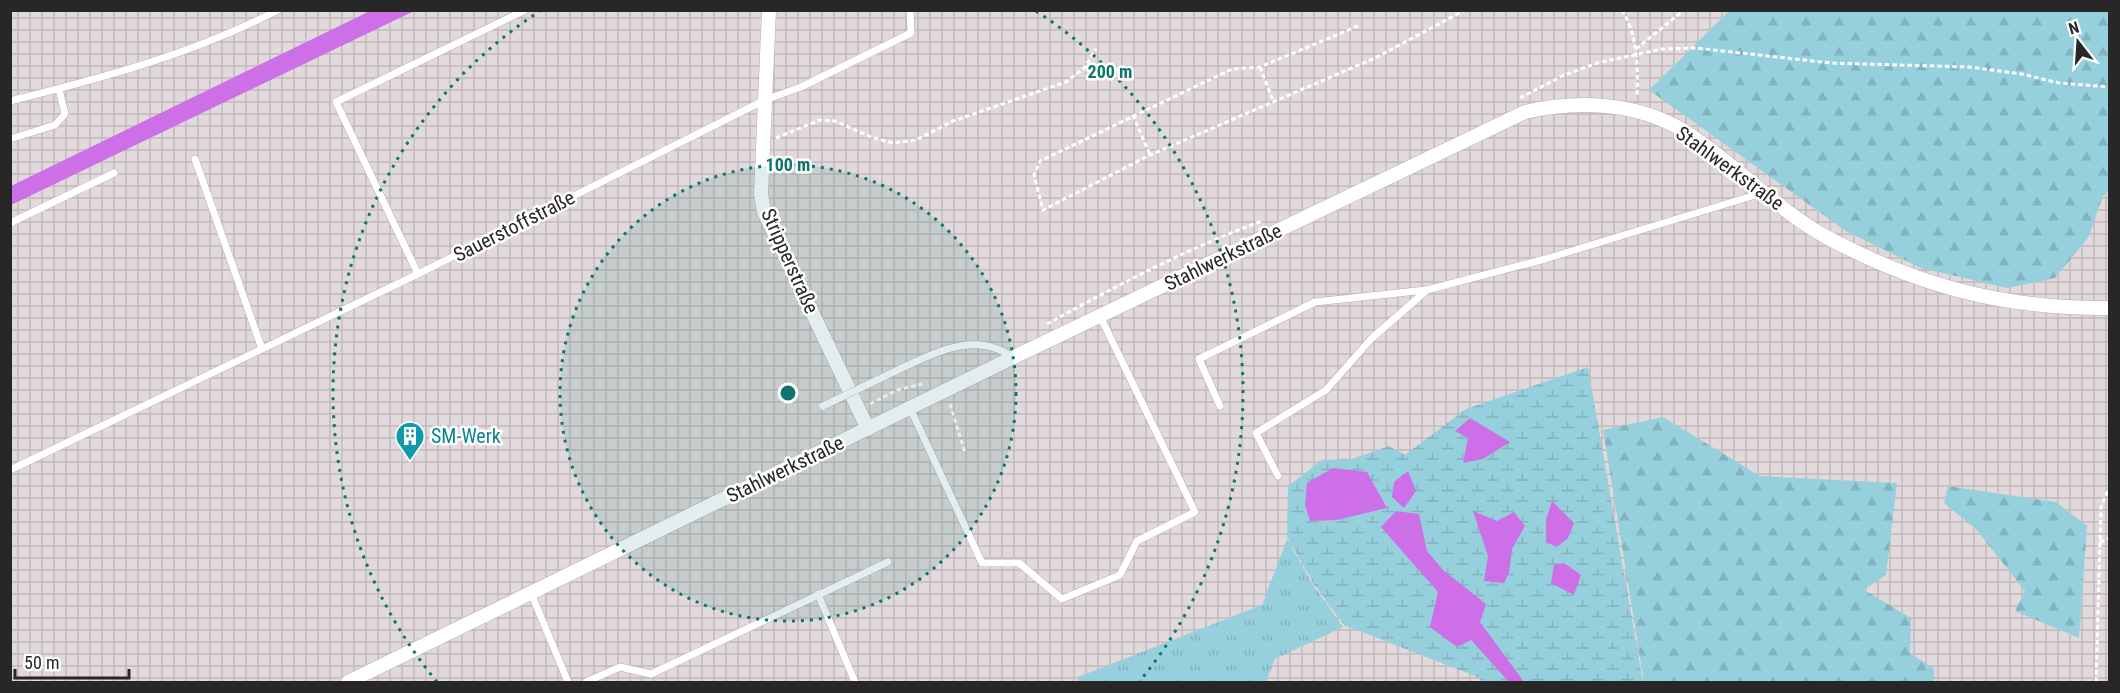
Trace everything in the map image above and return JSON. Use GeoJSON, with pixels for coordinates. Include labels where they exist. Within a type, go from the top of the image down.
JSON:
{"type":"FeatureCollection","features":[{"type":"Feature","properties":{"kind":"street","name":"Stripperstraße"},"geometry":{"type":"LineString","coordinates":[[768,10],[763,143],[764,212],[868,429]]}},
{"type":"Feature","properties":{"kind":"street","name":"Stahlwerkstraße"},"geometry":{"type":"LineString","coordinates":[[348,682],[1014,357],[1526,112],[1556,105],[1603,106],[1636,111],[1664,120],[1684,132],[1762,193],[1828,237],[1911,276],[1959,292],[2082,308],[2109,308]]}},
{"type":"Feature","properties":{"kind":"lane"},"geometry":{"type":"LineString","coordinates":[[10,101],[176,55],[235,32],[278,10]]}},
{"type":"Feature","properties":{"kind":"lane"},"geometry":{"type":"LineString","coordinates":[[418,274],[336,102],[525,10]]}},
{"type":"Feature","properties":{"kind":"lane","name":"Sauerstoffstraße"},"geometry":{"type":"LineString","coordinates":[[10,470],[418,274],[765,100],[801,87],[911,33],[910,10]]}},
{"type":"Feature","properties":{"kind":"lane"},"geometry":{"type":"LineString","coordinates":[[10,139],[55,125],[60,120],[65,114],[59,89]]}},
{"type":"Feature","properties":{"kind":"lane"},"geometry":{"type":"LineString","coordinates":[[195,159],[262,349]]}},
{"type":"Feature","properties":{"kind":"lane"},"geometry":{"type":"LineString","coordinates":[[10,223],[114,173]]}},
{"type":"Feature","properties":{"kind":"lane"},"geometry":{"type":"LineString","coordinates":[[1220,406],[1199,359],[1315,302],[1427,290],[1545,259],[1762,193]]}},
{"type":"Feature","properties":{"kind":"lane"},"geometry":{"type":"LineString","coordinates":[[1278,476],[1256,433],[1326,390],[1371,339],[1427,290]]}},
{"type":"Feature","properties":{"kind":"lane"},"geometry":{"type":"LineString","coordinates":[[910,408],[982,563],[1019,563],[1062,599],[1120,575],[1137,541],[1195,512],[1100,316]]}},
{"type":"Feature","properties":{"kind":"lane"},"geometry":{"type":"LineString","coordinates":[[823,406],[906,366],[959,346],[988,346],[1014,357]]}},
{"type":"Feature","properties":{"kind":"lane"},"geometry":{"type":"LineString","coordinates":[[586,682],[620,667],[651,674],[888,562]]}},
{"type":"Feature","properties":{"kind":"lane"},"geometry":{"type":"LineString","coordinates":[[531,593],[568,682]]}},
{"type":"Feature","properties":{"kind":"lane"},"geometry":{"type":"LineString","coordinates":[[818,594],[855,682]]}},
{"type":"Feature","properties":{"kind":"path"},"geometry":{"type":"LineString","coordinates":[[1358,26],[1260,67],[1232,69],[1040,161],[1034,175],[1043,210],[1150,155],[1375,58],[1465,10]]}},
{"type":"Feature","properties":{"kind":"path"},"geometry":{"type":"LineString","coordinates":[[1622,10],[1628,20],[1636,49],[1636,111]]}},
{"type":"Feature","properties":{"kind":"path"},"geometry":{"type":"LineString","coordinates":[[1636,49],[1684,10]]}},
{"type":"Feature","properties":{"kind":"path"},"geometry":{"type":"LineString","coordinates":[[1518,99],[1562,76],[1597,63],[1662,49],[1696,48],[1831,63],[1969,67],[2022,74],[2059,83],[2109,87]]}},
{"type":"Feature","properties":{"kind":"path"},"geometry":{"type":"LineString","coordinates":[[763,143],[820,120],[835,121],[871,137],[893,143],[916,140],[953,121],[1066,82],[1084,68],[1096,49]]}},
{"type":"Feature","properties":{"kind":"path"},"geometry":{"type":"LineString","coordinates":[[1260,67],[1274,103]]}},
{"type":"Feature","properties":{"kind":"path"},"geometry":{"type":"LineString","coordinates":[[1133,115],[1150,155]]}},
{"type":"Feature","properties":{"kind":"path"},"geometry":{"type":"LineString","coordinates":[[1044,326],[1165,263],[1226,234],[1264,220]]}},
{"type":"Feature","properties":{"kind":"path"},"geometry":{"type":"LineString","coordinates":[[859,410],[897,390],[926,383]]}},
{"type":"Feature","properties":{"kind":"path"},"geometry":{"type":"LineString","coordinates":[[944,391],[953,410],[965,453]]}},
{"type":"Feature","properties":{"kind":"path"},"geometry":{"type":"LineString","coordinates":[[2096,682],[2101,507],[2109,484]]}},
{"type":"Feature","properties":{"kind":"path"},"geometry":{"type":"LineString","coordinates":[[2100,542],[2109,537]]}},
{"type":"Feature","properties":{"kind":"shaded area"},"geometry":{"type":"Polygon","coordinates":[[[11,11],[2109,11],[2109,682],[11,682],[11,11]]]}},
{"type":"Feature","properties":{"kind":"shaded area"},"geometry":{"type":"Polygon","coordinates":[[[370,11],[414,11],[11,205],[11,186],[370,11]]]}},
{"type":"Feature","properties":{"kind":"shaded area"},"geometry":{"type":"Polygon","coordinates":[[[1470,418],[1510,442],[1483,459],[1463,463],[1468,438],[1455,431],[1470,418]]]}},
{"type":"Feature","properties":{"kind":"shaded area"},"geometry":{"type":"Polygon","coordinates":[[[1333,468],[1367,472],[1387,508],[1337,520],[1310,521],[1305,505],[1307,483],[1333,468]]]}},
{"type":"Feature","properties":{"kind":"shaded area"},"geometry":{"type":"Polygon","coordinates":[[[1408,471],[1416,491],[1404,508],[1392,497],[1394,482],[1408,471]]]}},
{"type":"Feature","properties":{"kind":"shaded area"},"geometry":{"type":"Polygon","coordinates":[[[1552,501],[1574,523],[1568,538],[1557,547],[1546,542],[1546,520],[1552,501]]]}},
{"type":"Feature","properties":{"kind":"shaded area"},"geometry":{"type":"Polygon","coordinates":[[[1396,511],[1419,514],[1427,551],[1443,570],[1486,604],[1480,622],[1524,682],[1509,682],[1471,640],[1457,647],[1430,627],[1438,592],[1381,527],[1396,511]]]}},
{"type":"Feature","properties":{"kind":"shaded area"},"geometry":{"type":"Polygon","coordinates":[[[1473,511],[1497,521],[1514,512],[1525,526],[1512,549],[1509,573],[1504,583],[1484,581],[1488,556],[1473,511]]]}},
{"type":"Feature","properties":{"kind":"shaded area"},"geometry":{"type":"Polygon","coordinates":[[[1564,563],[1581,575],[1574,595],[1551,583],[1554,565],[1564,563]]]}},
{"type":"Feature","properties":{"kind":"green space"},"geometry":{"type":"Polygon","coordinates":[[[1730,10],[2109,11],[2109,190],[2103,196],[2088,238],[2055,278],[2007,288],[1921,268],[1846,231],[1649,90],[1730,10]]]}},
{"type":"Feature","properties":{"kind":"green space"},"geometry":{"type":"Polygon","coordinates":[[[1588,367],[1643,682],[1484,682],[1475,676],[1344,625],[1314,584],[1287,537],[1288,486],[1322,460],[1352,459],[1389,446],[1405,455],[1466,409],[1588,367]]]}},
{"type":"Feature","properties":{"kind":"green space"},"geometry":{"type":"Polygon","coordinates":[[[1663,417],[1760,476],[1897,483],[1886,575],[1864,590],[1911,618],[1910,653],[1934,669],[1934,682],[1644,682],[1603,430],[1663,417]]]}},
{"type":"Feature","properties":{"kind":"green space"},"geometry":{"type":"Polygon","coordinates":[[[1948,486],[2056,502],[2087,526],[2079,638],[2015,611],[2025,591],[1976,529],[1944,503],[1948,486]]]}},
{"type":"Feature","properties":{"kind":"green space"},"geometry":{"type":"Polygon","coordinates":[[[1287,539],[1313,585],[1343,627],[1275,659],[1266,682],[1078,682],[1078,677],[1262,605],[1287,539]]]}},
{"type":"Feature","properties":{"kind":"place","name":"SM-Werk"},"geometry":{"type":"Point","coordinates":[410,462]}}]}
